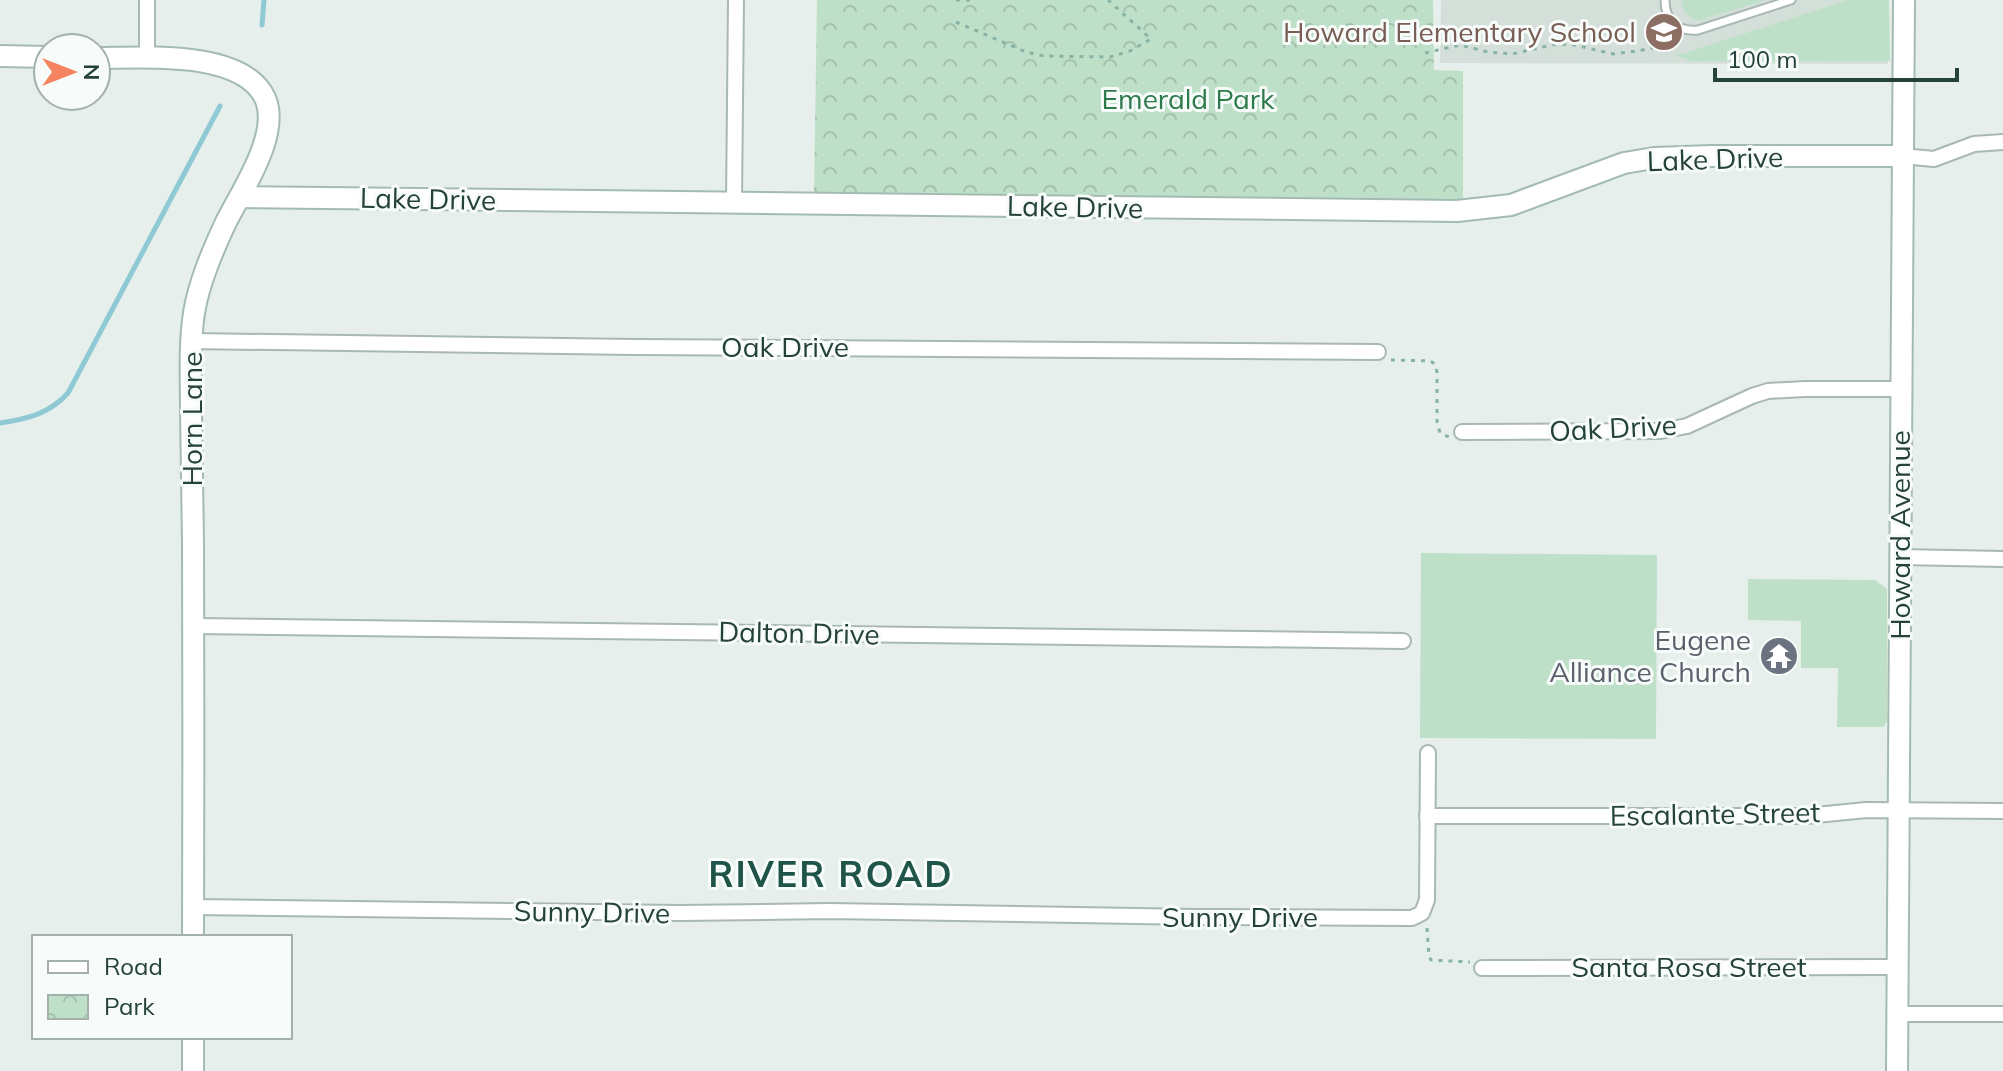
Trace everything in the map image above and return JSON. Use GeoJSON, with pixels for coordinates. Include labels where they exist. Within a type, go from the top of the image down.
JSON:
{"type":"FeatureCollection","features":[{"type":"Feature","properties":{"kind":"street"},"geometry":{"type":"LineString","coordinates":[[147,0],[147,58]]}},
{"type":"Feature","properties":{"kind":"street"},"geometry":{"type":"LineString","coordinates":[[734,203],[736,0]]}},
{"type":"Feature","properties":{"kind":"street","name":"Howard Avenue"},"geometry":{"type":"LineString","coordinates":[[1897,1071],[1904,0]]}},
{"type":"Feature","properties":{"kind":"street"},"geometry":{"type":"LineString","coordinates":[[0,56],[32,57]]}},
{"type":"Feature","properties":{"kind":"street","name":"Horn Lane"},"geometry":{"type":"LineString","coordinates":[[112,58],[187,60],[224,67],[258,88],[267,105],[269,121],[263,145],[217,243],[199,292],[191,341],[193,935]]}},
{"type":"Feature","properties":{"kind":"street"},"geometry":{"type":"LineString","coordinates":[[1902,156],[1934,159],[1974,144],[2003,142]]}},
{"type":"Feature","properties":{"kind":"street","name":"Lake Drive"},"geometry":{"type":"LineString","coordinates":[[240,197],[1457,211],[1511,205],[1624,163],[1654,158],[1902,156]]}},
{"type":"Feature","properties":{"kind":"street","name":"Oak Drive"},"geometry":{"type":"LineString","coordinates":[[191,341],[1378,352]]}},
{"type":"Feature","properties":{"kind":"street","name":"Oak Drive"},"geometry":{"type":"LineString","coordinates":[[1456,434],[1661,431],[1687,426],[1768,391],[1902,389]]}},
{"type":"Feature","properties":{"kind":"street"},"geometry":{"type":"LineString","coordinates":[[1900,557],[2003,559]]}},
{"type":"Feature","properties":{"kind":"street","name":"Dalton Drive"},"geometry":{"type":"LineString","coordinates":[[194,626],[1403,641]]}},
{"type":"Feature","properties":{"kind":"street"},"geometry":{"type":"LineString","coordinates":[[1422,913],[1427,900],[1428,753]]}},
{"type":"Feature","properties":{"kind":"street","name":"Escalante Street"},"geometry":{"type":"LineString","coordinates":[[1427,816],[1806,816],[1843,811],[2003,811]]}},
{"type":"Feature","properties":{"kind":"street","name":"Sunny Drive"},"geometry":{"type":"LineString","coordinates":[[193,907],[1196,917],[1412,918],[1422,913]]}},
{"type":"Feature","properties":{"kind":"street","name":"Santa Rosa Street"},"geometry":{"type":"LineString","coordinates":[[1482,968],[1897,967]]}},
{"type":"Feature","properties":{"kind":"street"},"geometry":{"type":"LineString","coordinates":[[1897,1014],[2003,1014]]}},
{"type":"Feature","properties":{"kind":"street"},"geometry":{"type":"LineString","coordinates":[[193,1039],[193,1071]]}},
{"type":"Feature","properties":{"kind":"lane"},"geometry":{"type":"LineString","coordinates":[[1665,0],[1667,17],[1680,29],[1689,31],[1791,0]]}},
{"type":"Feature","properties":{"kind":"path"},"geometry":{"type":"LineString","coordinates":[[956,0],[974,0]]}},
{"type":"Feature","properties":{"kind":"path"},"geometry":{"type":"LineString","coordinates":[[956,22],[1037,56],[1110,57],[1124,54],[1151,39],[1108,0]]}},
{"type":"Feature","properties":{"kind":"path"},"geometry":{"type":"LineString","coordinates":[[1425,53],[1460,45],[1512,54],[1556,44],[1613,54],[1670,44],[1689,31]]}},
{"type":"Feature","properties":{"kind":"path"},"geometry":{"type":"LineString","coordinates":[[1378,352],[1391,360],[1430,361],[1435,364],[1437,424],[1443,436],[1456,434]]}},
{"type":"Feature","properties":{"kind":"path"},"geometry":{"type":"LineString","coordinates":[[1422,913],[1429,934],[1431,960],[1465,960],[1482,968]]}},
{"type":"Feature","properties":{"kind":"shaded area","name":"Howard Elementary School"},"geometry":{"type":"Polygon","coordinates":[[[1441,0],[1888,0],[1888,64],[1440,63],[1441,0]]]}},
{"type":"Feature","properties":{"kind":"green space","name":"Emerald Park"},"geometry":{"type":"Polygon","coordinates":[[[817,0],[1433,0],[1434,70],[1463,71],[1463,200],[814,194],[817,0]]]}},
{"type":"Feature","properties":{"kind":"green space"},"geometry":{"type":"Polygon","coordinates":[[[1681,0],[1766,0],[1700,20],[1684,12],[1681,0]]]}},
{"type":"Feature","properties":{"kind":"green space"},"geometry":{"type":"Polygon","coordinates":[[[1847,0],[1889,0],[1890,61],[1690,61],[1673,54],[1682,54],[1847,0]]]}},
{"type":"Feature","properties":{"kind":"green space"},"geometry":{"type":"Polygon","coordinates":[[[1421,553],[1657,555],[1656,739],[1420,738],[1421,553]]]}},
{"type":"Feature","properties":{"kind":"green space"},"geometry":{"type":"Polygon","coordinates":[[[1748,579],[1875,580],[1887,589],[1887,722],[1883,727],[1837,727],[1838,668],[1801,668],[1801,621],[1748,620],[1748,579]]]}},
{"type":"Feature","properties":{"kind":"waterway"},"geometry":{"type":"LineString","coordinates":[[262,25],[264,0]]}},
{"type":"Feature","properties":{"kind":"waterway"},"geometry":{"type":"LineString","coordinates":[[0,423],[37,414],[68,393],[220,106]]}},
{"type":"Feature","properties":{"kind":"place","name":"Howard Elementary School"},"geometry":{"type":"Point","coordinates":[1664,32]}},
{"type":"Feature","properties":{"kind":"place","name":"Eugene Alliance Church"},"geometry":{"type":"Point","coordinates":[1779,656]}},
{"type":"Feature","properties":{"kind":"district","name":"RIVER ROAD"},"geometry":{"type":"Point","coordinates":[831,874]}}]}
